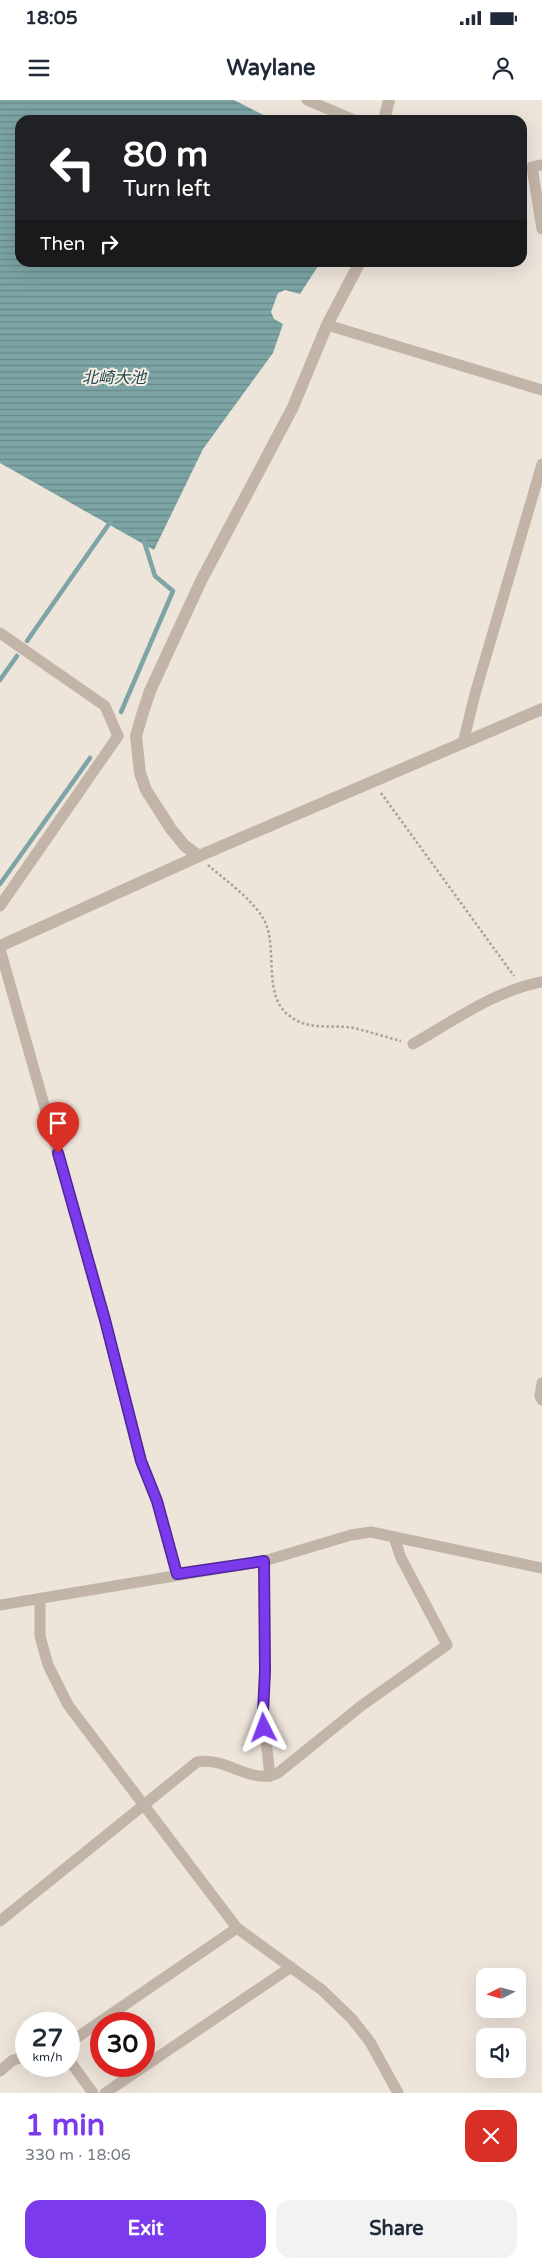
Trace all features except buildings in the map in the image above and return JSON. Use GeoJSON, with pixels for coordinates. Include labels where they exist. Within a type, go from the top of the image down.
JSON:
{"type":"FeatureCollection","features":[{"type":"Feature","properties":{"kind":"street"},"geometry":{"type":"LineString","coordinates":[[307,100],[342,115]]}},
{"type":"Feature","properties":{"kind":"street"},"geometry":{"type":"LineString","coordinates":[[385,115],[389,100]]}},
{"type":"Feature","properties":{"kind":"street"},"geometry":{"type":"LineString","coordinates":[[542,165],[532,167],[542,229]]}},
{"type":"Feature","properties":{"kind":"street"},"geometry":{"type":"LineString","coordinates":[[199,856],[185,846],[171,829],[146,790],[140,773],[136,736],[150,691],[201,581],[293,407],[327,325],[357,267]]}},
{"type":"Feature","properties":{"kind":"street"},"geometry":{"type":"LineString","coordinates":[[327,325],[542,390]]}},
{"type":"Feature","properties":{"kind":"street"},"geometry":{"type":"LineString","coordinates":[[463,743],[475,694],[542,464]]}},
{"type":"Feature","properties":{"kind":"street"},"geometry":{"type":"LineString","coordinates":[[0,633],[105,706],[118,736]]}},
{"type":"Feature","properties":{"kind":"street"},"geometry":{"type":"LineString","coordinates":[[177,1574],[157,1501],[141,1461],[102,1311],[0,947],[199,856],[542,709]]}},
{"type":"Feature","properties":{"kind":"street"},"geometry":{"type":"LineString","coordinates":[[118,736],[136,736]]}},
{"type":"Feature","properties":{"kind":"street"},"geometry":{"type":"LineString","coordinates":[[0,906],[118,736]]}},
{"type":"Feature","properties":{"kind":"street"},"geometry":{"type":"LineString","coordinates":[[412,1044],[486,1002],[521,985],[542,982]]}},
{"type":"Feature","properties":{"kind":"street"},"geometry":{"type":"LineString","coordinates":[[542,1383],[540,1396],[542,1400]]}},
{"type":"Feature","properties":{"kind":"street"},"geometry":{"type":"LineString","coordinates":[[0,1605],[264,1561],[351,1535],[371,1532],[542,1568]]}},
{"type":"Feature","properties":{"kind":"street"},"geometry":{"type":"LineString","coordinates":[[0,1921],[142,1804],[197,1762],[210,1759],[259,1777],[278,1773],[360,1706],[447,1645],[401,1558],[394,1537]]}},
{"type":"Feature","properties":{"kind":"street"},"geometry":{"type":"LineString","coordinates":[[264,1561],[265,1671],[263,1712],[270,1776]]}},
{"type":"Feature","properties":{"kind":"street"},"geometry":{"type":"LineString","coordinates":[[40,1599],[40,1636],[48,1665],[68,1704],[237,1928],[322,1990],[352,2020],[370,2042],[398,2093]]}},
{"type":"Feature","properties":{"kind":"street"},"geometry":{"type":"LineString","coordinates":[[80,2035],[237,1928]]}},
{"type":"Feature","properties":{"kind":"street"},"geometry":{"type":"LineString","coordinates":[[105,2093],[291,1967]]}},
{"type":"Feature","properties":{"kind":"street"},"geometry":{"type":"LineString","coordinates":[[0,2071],[15,2059]]}},
{"type":"Feature","properties":{"kind":"street"},"geometry":{"type":"LineString","coordinates":[[80,2075],[94,2093]]}},
{"type":"Feature","properties":{"kind":"path"},"geometry":{"type":"LineString","coordinates":[[373,783],[521,985]]}},
{"type":"Feature","properties":{"kind":"path"},"geometry":{"type":"LineString","coordinates":[[199,856],[253,905],[263,918],[270,933],[274,992],[283,1010],[292,1018],[312,1026],[352,1028],[412,1044]]}},
{"type":"Feature","properties":{"kind":"water","name":"北崎大池"},"geometry":{"type":"Polygon","coordinates":[[[0,100],[234,100],[263,115],[15,115],[15,267],[317,267],[300,294],[285,290],[278,293],[271,312],[274,319],[283,324],[273,353],[203,449],[154,550],[0,463],[0,100]]]}},
{"type":"Feature","properties":{"kind":"waterway"},"geometry":{"type":"LineString","coordinates":[[27,641],[111,521]]}},
{"type":"Feature","properties":{"kind":"waterway"},"geometry":{"type":"LineString","coordinates":[[121,712],[173,591],[155,576],[144,541]]}},
{"type":"Feature","properties":{"kind":"waterway"},"geometry":{"type":"LineString","coordinates":[[0,680],[17,656]]}},
{"type":"Feature","properties":{"kind":"waterway"},"geometry":{"type":"LineString","coordinates":[[0,884],[90,758]]}},
{"type":"Feature","properties":{"kind":"route"},"geometry":{"type":"LineString","coordinates":[[58,1153],[105,1320],[141,1461],[157,1501],[177,1574],[264,1561],[264,1728]]}}]}
